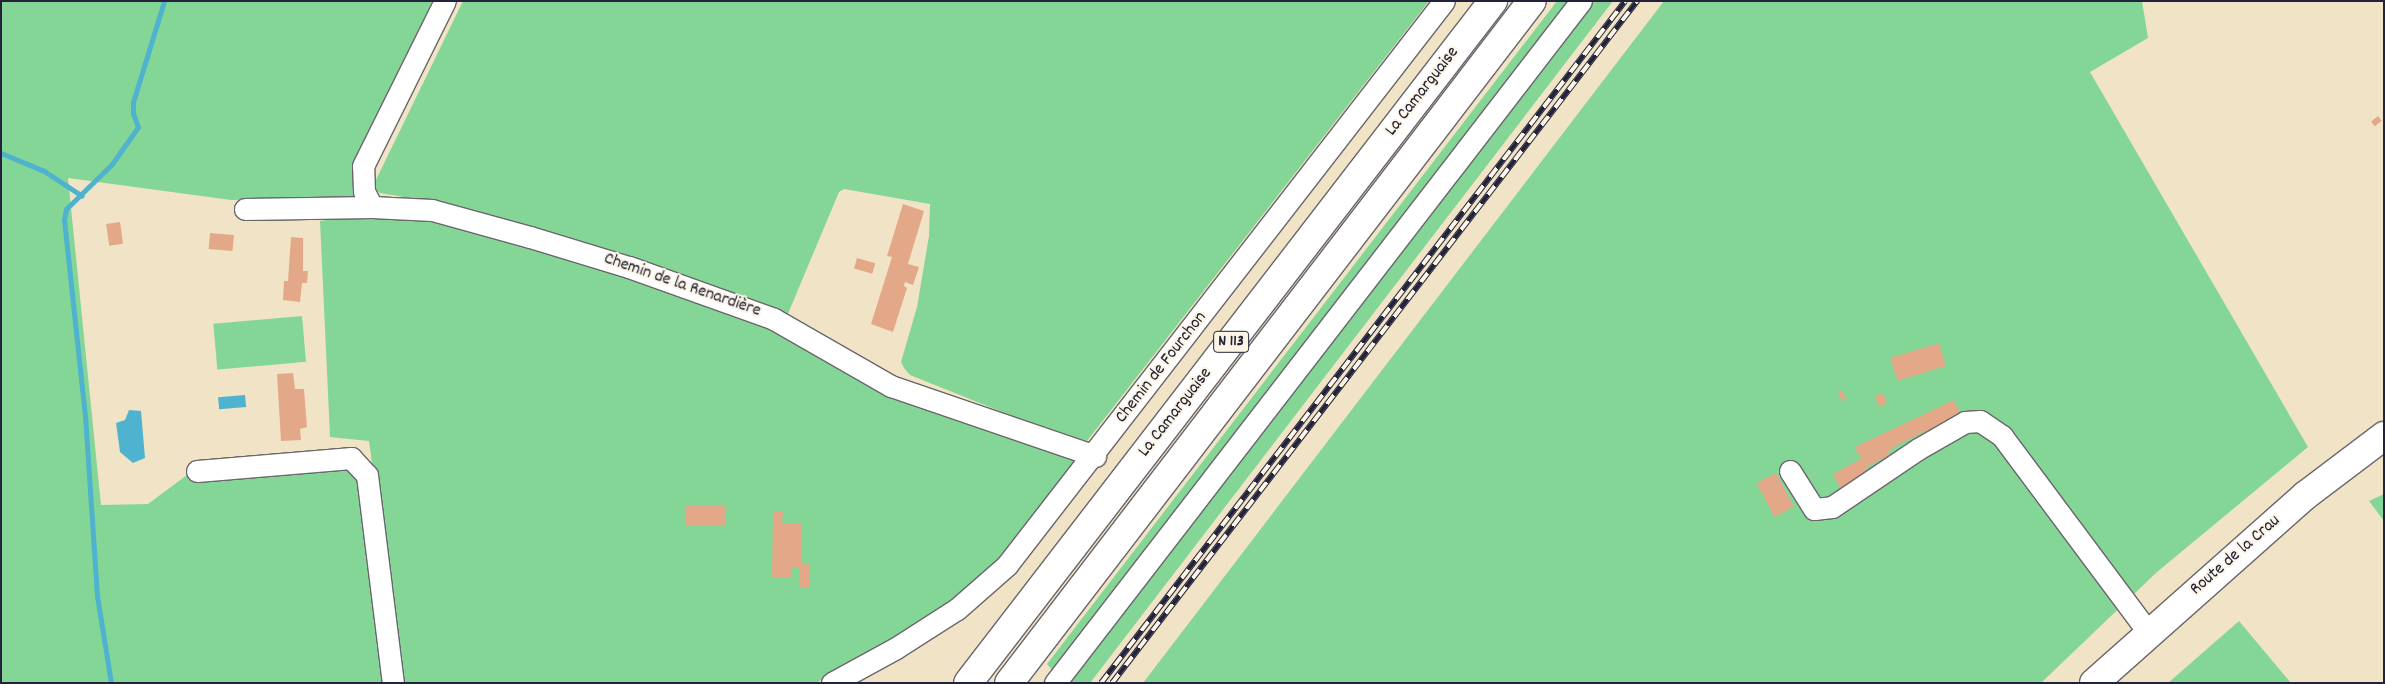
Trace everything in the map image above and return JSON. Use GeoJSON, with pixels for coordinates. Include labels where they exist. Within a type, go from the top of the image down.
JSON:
{"type":"FeatureCollection","features":[{"type":"Feature","properties":{"kind":"main road","name":"La Camarguaise"},"geometry":{"type":"LineString","coordinates":[[968,683],[1493,1]]}},
{"type":"Feature","properties":{"kind":"main road","name":"La Camarguaise"},"geometry":{"type":"LineString","coordinates":[[1009,683],[1532,1]]}},
{"type":"Feature","properties":{"kind":"main road","name":"Route de la Crau"},"geometry":{"type":"LineString","coordinates":[[2094,683],[2306,495],[2384,436]]}},
{"type":"Feature","properties":{"kind":"street"},"geometry":{"type":"LineString","coordinates":[[372,207],[364,191],[363,166],[444,1]]}},
{"type":"Feature","properties":{"kind":"street","name":"Chemin de Fourchon"},"geometry":{"type":"LineString","coordinates":[[832,683],[896,648],[956,609],[1008,565],[1095,456],[1444,1]]}},
{"type":"Feature","properties":{"kind":"street"},"geometry":{"type":"LineString","coordinates":[[1055,683],[1581,1]]}},
{"type":"Feature","properties":{"kind":"street","name":"Chemin de la Renardière"},"geometry":{"type":"LineString","coordinates":[[245,209],[372,207],[432,210],[629,267],[774,319],[892,386],[1095,456]]}},
{"type":"Feature","properties":{"kind":"street"},"geometry":{"type":"LineString","coordinates":[[1790,471],[1814,509],[1832,508],[1918,449],[1965,422],[1980,421],[2002,436],[2149,633]]}},
{"type":"Feature","properties":{"kind":"street"},"geometry":{"type":"LineString","coordinates":[[197,471],[351,458],[367,475],[393,683]]}},
{"type":"Feature","properties":{"kind":"green space"},"geometry":{"type":"Polygon","coordinates":[[[1,1],[432,1],[355,199],[231,200],[68,178],[101,505],[148,504],[187,475],[356,463],[384,683],[1,683],[1,1]]]}},
{"type":"Feature","properties":{"kind":"green space"},"geometry":{"type":"Polygon","coordinates":[[[463,1],[1429,1],[1087,441],[1007,414],[910,375],[904,368],[901,362],[917,307],[929,236],[930,204],[844,189],[839,192],[787,316],[451,205],[380,193],[372,188],[463,1]]]}},
{"type":"Feature","properties":{"kind":"green space"},"geometry":{"type":"Polygon","coordinates":[[[1557,1],[1613,1],[1090,683],[1042,683],[1052,670],[1047,664],[1557,1]]]}},
{"type":"Feature","properties":{"kind":"green space"},"geometry":{"type":"Polygon","coordinates":[[[1664,1],[2142,1],[2148,38],[2090,72],[2308,447],[2157,572],[2041,683],[1143,683],[1664,1]]]}},
{"type":"Feature","properties":{"kind":"green space"},"geometry":{"type":"Polygon","coordinates":[[[389,211],[537,244],[766,326],[1079,458],[1025,531],[958,600],[816,683],[401,683],[369,441],[330,437],[320,221],[389,211]]]}},
{"type":"Feature","properties":{"kind":"green space"},"geometry":{"type":"Polygon","coordinates":[[[302,316],[306,362],[217,370],[213,324],[302,316]]]}},
{"type":"Feature","properties":{"kind":"green space"},"geometry":{"type":"Polygon","coordinates":[[[2384,494],[2384,521],[2369,501],[2384,494]]]}},
{"type":"Feature","properties":{"kind":"green space"},"geometry":{"type":"Polygon","coordinates":[[[2239,621],[2291,683],[2168,683],[2239,621]]]}},
{"type":"Feature","properties":{"kind":"water"},"geometry":{"type":"Polygon","coordinates":[[[245,395],[246,407],[219,409],[218,397],[245,395]]]}},
{"type":"Feature","properties":{"kind":"water"},"geometry":{"type":"Polygon","coordinates":[[[129,410],[141,411],[145,458],[133,463],[120,452],[116,423],[125,420],[129,410]]]}},
{"type":"Feature","properties":{"kind":"building"},"geometry":{"type":"Polygon","coordinates":[[[2378,116],[2382,121],[2375,126],[2371,122],[2378,116]]]}},
{"type":"Feature","properties":{"kind":"building"},"geometry":{"type":"Polygon","coordinates":[[[903,204],[924,211],[908,264],[919,267],[913,285],[905,282],[904,286],[907,288],[893,332],[871,324],[892,257],[887,256],[903,204]]]}},
{"type":"Feature","properties":{"kind":"building"},"geometry":{"type":"Polygon","coordinates":[[[120,222],[123,244],[109,246],[106,224],[120,222]]]}},
{"type":"Feature","properties":{"kind":"building"},"geometry":{"type":"Polygon","coordinates":[[[210,233],[234,235],[233,251],[209,249],[210,233]]]}},
{"type":"Feature","properties":{"kind":"building"},"geometry":{"type":"Polygon","coordinates":[[[291,237],[303,238],[303,271],[308,271],[307,283],[302,283],[300,302],[283,300],[284,281],[288,281],[291,237]]]}},
{"type":"Feature","properties":{"kind":"building"},"geometry":{"type":"Polygon","coordinates":[[[857,258],[875,263],[872,274],[854,269],[857,258]]]}},
{"type":"Feature","properties":{"kind":"building"},"geometry":{"type":"Polygon","coordinates":[[[1939,343],[1946,366],[1897,381],[1890,358],[1939,343]]]}},
{"type":"Feature","properties":{"kind":"building"},"geometry":{"type":"Polygon","coordinates":[[[293,373],[295,389],[304,389],[307,427],[300,429],[301,440],[281,441],[277,374],[293,373]]]}},
{"type":"Feature","properties":{"kind":"building"},"geometry":{"type":"Polygon","coordinates":[[[1842,390],[1846,399],[1842,401],[1838,393],[1842,390]]]}},
{"type":"Feature","properties":{"kind":"building"},"geometry":{"type":"Polygon","coordinates":[[[1883,393],[1887,403],[1879,407],[1875,396],[1883,393]]]}},
{"type":"Feature","properties":{"kind":"building"},"geometry":{"type":"Polygon","coordinates":[[[1954,400],[1960,413],[1954,418],[1899,444],[1888,452],[1890,455],[1866,467],[1871,475],[1842,491],[1833,474],[1861,459],[1855,447],[1954,400]]]}},
{"type":"Feature","properties":{"kind":"building"},"geometry":{"type":"Polygon","coordinates":[[[1776,473],[1794,507],[1774,517],[1757,483],[1776,473]]]}},
{"type":"Feature","properties":{"kind":"building"},"geometry":{"type":"Polygon","coordinates":[[[686,505],[725,505],[725,525],[686,525],[686,505]]]}},
{"type":"Feature","properties":{"kind":"building"},"geometry":{"type":"Polygon","coordinates":[[[773,512],[783,512],[782,524],[802,524],[801,564],[810,564],[810,587],[799,587],[800,567],[792,567],[791,577],[772,577],[773,512]]]}},
{"type":"Feature","properties":{"kind":"waterway"},"geometry":{"type":"LineString","coordinates":[[111,683],[97,596],[85,416],[64,220],[66,209],[112,164],[138,127],[133,113],[133,102],[164,1]]}},
{"type":"Feature","properties":{"kind":"waterway"},"geometry":{"type":"LineString","coordinates":[[1,153],[44,171],[82,196]]}},
{"type":"Feature","properties":{"kind":"railway"},"geometry":{"type":"LineString","coordinates":[[1101,683],[1625,1]]}},
{"type":"Feature","properties":{"kind":"railway"},"geometry":{"type":"LineString","coordinates":[[1112,683],[1637,1]]}}]}
